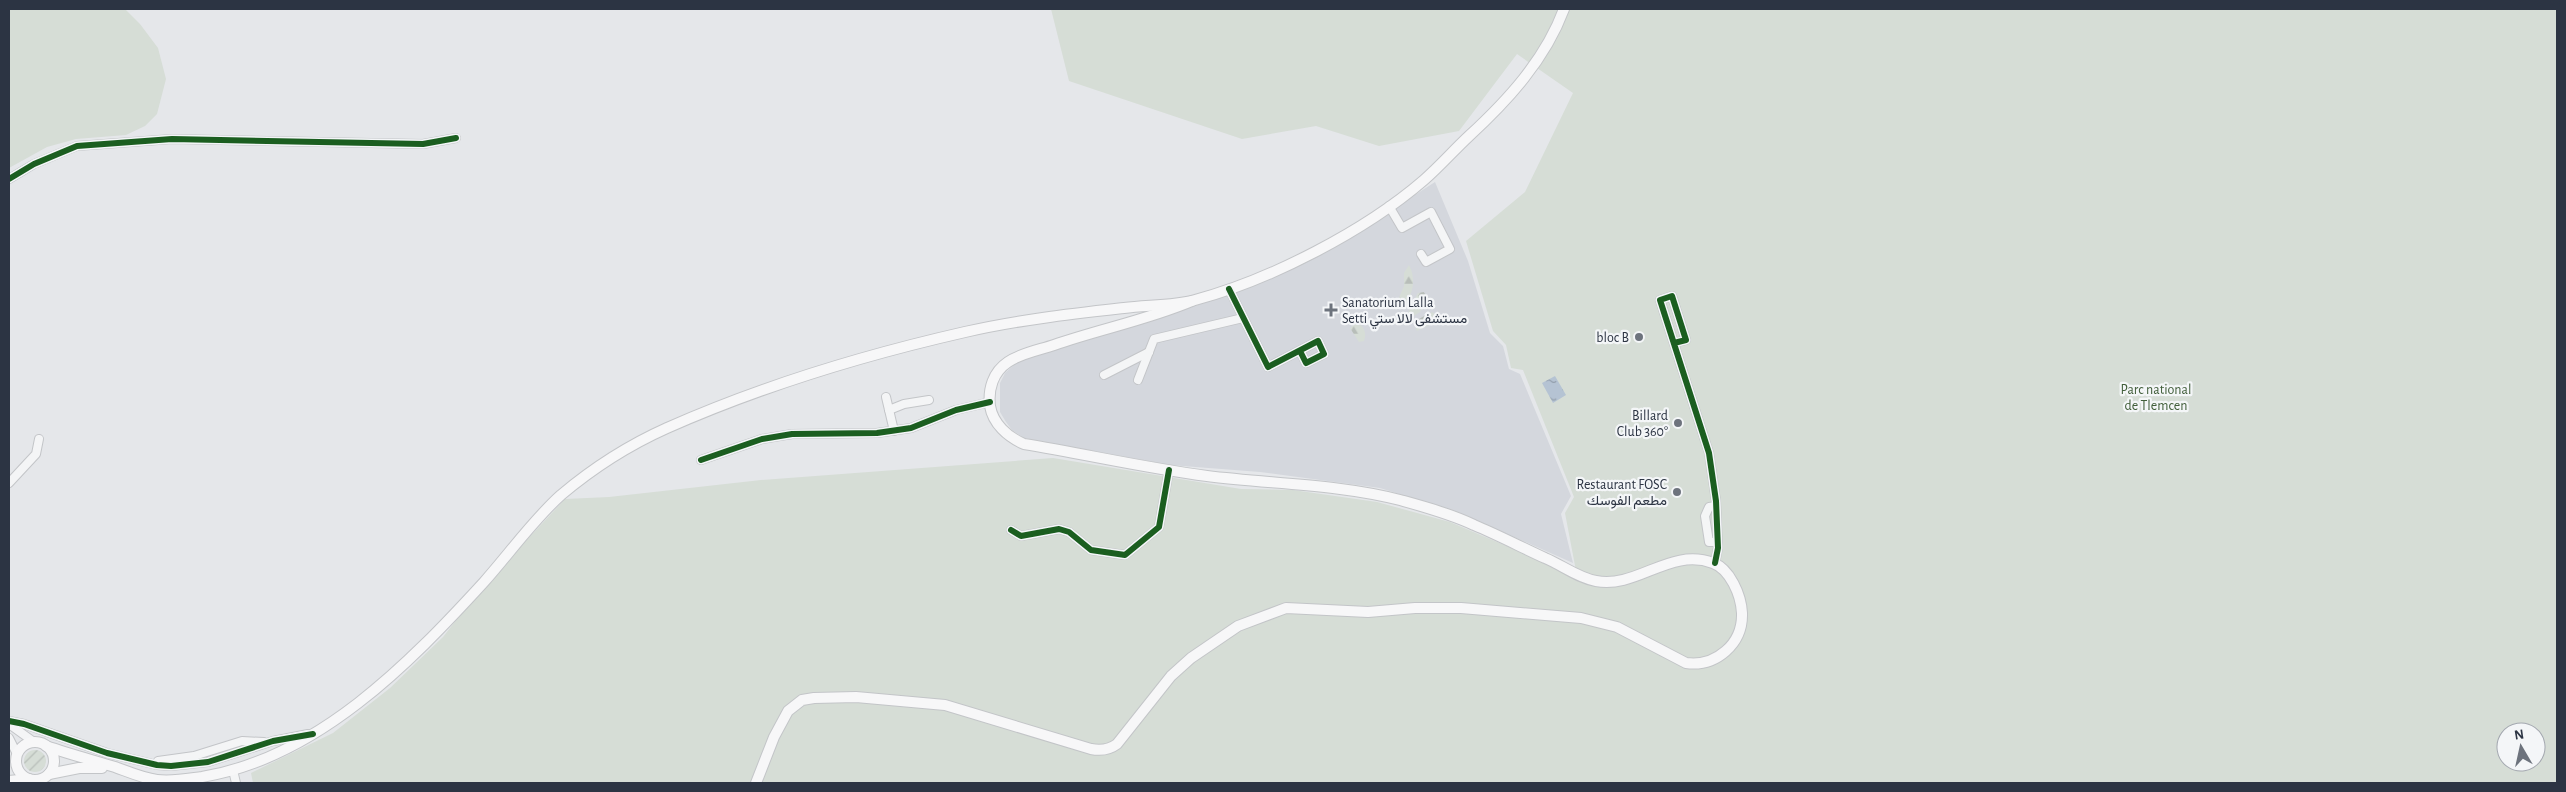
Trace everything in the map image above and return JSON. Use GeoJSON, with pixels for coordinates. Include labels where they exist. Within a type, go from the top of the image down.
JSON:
{"type":"FeatureCollection","features":[{"type":"Feature","properties":{"kind":"main road"},"geometry":{"type":"LineString","coordinates":[[756,783],[774,736],[788,711],[802,700],[814,698],[856,697],[946,704],[1091,749],[1111,748],[1117,744],[1171,676],[1191,658],[1238,626],[1286,608],[1368,612],[1415,608],[1460,608],[1581,618],[1617,626],[1686,663],[1705,664],[1720,657],[1726,651],[1737,632],[1742,614],[1739,595],[1734,585],[1715,564],[1697,560],[1676,561],[1661,564],[1626,581],[1594,581],[1468,522],[1384,496],[1169,470],[1024,444],[1008,435],[998,424],[991,412],[992,381],[998,372],[1016,358],[1090,333],[1149,317],[1229,289],[1306,256],[1390,206],[1422,182],[1511,94],[1543,51],[1556,30],[1564,9]]}},
{"type":"Feature","properties":{"kind":"main road"},"geometry":{"type":"LineString","coordinates":[[9,761],[22,747],[34,742],[149,779],[168,780],[233,770],[274,755],[313,734],[354,705],[425,643],[463,604],[557,498],[613,458],[659,432],[729,402],[796,378],[965,332],[1103,310],[1192,301]]}},
{"type":"Feature","properties":{"kind":"main road"},"geometry":{"type":"LineString","coordinates":[[46,746],[52,753],[54,761],[49,774]]}},
{"type":"Feature","properties":{"kind":"main road"},"geometry":{"type":"LineString","coordinates":[[17,754],[16,762],[19,771],[29,779]]}},
{"type":"Feature","properties":{"kind":"main road"},"geometry":{"type":"LineString","coordinates":[[9,781],[38,779],[49,774],[87,768],[130,772]]}},
{"type":"Feature","properties":{"kind":"street"},"geometry":{"type":"LineString","coordinates":[[9,179],[34,164],[77,146],[172,139],[423,144],[456,138]]}},
{"type":"Feature","properties":{"kind":"street"},"geometry":{"type":"LineString","coordinates":[[1390,206],[1402,228],[1431,212],[1450,249],[1426,262],[1421,254]]}},
{"type":"Feature","properties":{"kind":"street"},"geometry":{"type":"LineString","coordinates":[[1229,289],[1268,367],[1300,351]]}},
{"type":"Feature","properties":{"kind":"street"},"geometry":{"type":"LineString","coordinates":[[1674,343],[1686,340],[1672,296],[1660,300],[1709,453],[1716,506],[1718,542],[1715,564]]}},
{"type":"Feature","properties":{"kind":"street"},"geometry":{"type":"LineString","coordinates":[[1138,380],[1154,339],[1243,318]]}},
{"type":"Feature","properties":{"kind":"street"},"geometry":{"type":"LineString","coordinates":[[1104,375],[1149,352]]}},
{"type":"Feature","properties":{"kind":"street"},"geometry":{"type":"LineString","coordinates":[[886,397],[894,431]]}},
{"type":"Feature","properties":{"kind":"street"},"geometry":{"type":"LineString","coordinates":[[889,410],[904,404],[930,400]]}},
{"type":"Feature","properties":{"kind":"street"},"geometry":{"type":"LineString","coordinates":[[702,460],[762,439],[792,434],[894,431],[910,428],[956,410],[990,402]]}},
{"type":"Feature","properties":{"kind":"street"},"geometry":{"type":"LineString","coordinates":[[9,483],[36,454],[39,439]]}},
{"type":"Feature","properties":{"kind":"street"},"geometry":{"type":"LineString","coordinates":[[1011,530],[1022,536],[1059,529],[1069,532],[1091,550],[1125,555],[1159,527],[1169,470]]}},
{"type":"Feature","properties":{"kind":"street"},"geometry":{"type":"LineString","coordinates":[[9,723],[24,724],[72,742],[145,762],[181,759],[242,741],[268,742],[313,734]]}},
{"type":"Feature","properties":{"kind":"street"},"geometry":{"type":"LineString","coordinates":[[9,723],[34,742]]}},
{"type":"Feature","properties":{"kind":"street"},"geometry":{"type":"LineString","coordinates":[[9,738],[17,754]]}},
{"type":"Feature","properties":{"kind":"street"},"geometry":{"type":"LineString","coordinates":[[233,770],[236,783]]}},
{"type":"Feature","properties":{"kind":"shaded area"},"geometry":{"type":"Polygon","coordinates":[[[1435,182],[1468,261],[1490,333],[1503,346],[1509,369],[1520,374],[1571,496],[1561,514],[1573,563],[1460,513],[1380,488],[1260,472],[1170,465],[1024,438],[1012,430],[1000,412],[1000,383],[1005,373],[1015,364],[1041,353],[1149,322],[1224,296],[1387,213],[1435,182]]]}},
{"type":"Feature","properties":{"kind":"green space"},"geometry":{"type":"Polygon","coordinates":[[[9,9],[125,9],[140,24],[158,48],[166,79],[157,114],[145,126],[126,135],[76,139],[47,147],[9,168],[9,9]]]}},
{"type":"Feature","properties":{"kind":"green space","name":"Parc national de Tlemcen"},"geometry":{"type":"Polygon","coordinates":[[[1051,9],[2557,9],[2557,783],[253,783],[251,773],[333,733],[390,688],[443,637],[478,592],[565,499],[609,497],[761,480],[1053,458],[1241,489],[1293,490],[1377,502],[1450,522],[1577,576],[1565,513],[1574,497],[1523,370],[1511,368],[1506,345],[1493,331],[1466,241],[1525,192],[1573,93],[1517,54],[1459,131],[1379,146],[1316,126],[1242,139],[1069,81],[1051,9]]]}},
{"type":"Feature","properties":{"kind":"green space"},"geometry":{"type":"Polygon","coordinates":[[[1409,265],[1413,275],[1412,292],[1407,302],[1400,306],[1398,300],[1404,286],[1404,273],[1409,265]]]}},
{"type":"Feature","properties":{"kind":"green space"},"geometry":{"type":"Polygon","coordinates":[[[1424,292],[1427,298],[1420,312],[1406,321],[1406,317],[1418,293],[1424,292]]]}},
{"type":"Feature","properties":{"kind":"green space"},"geometry":{"type":"Polygon","coordinates":[[[1432,312],[1438,316],[1437,321],[1417,331],[1413,322],[1432,312]]]}},
{"type":"Feature","properties":{"kind":"green space"},"geometry":{"type":"Polygon","coordinates":[[[1356,323],[1364,330],[1364,341],[1359,342],[1350,328],[1356,323]]]}},
{"type":"Feature","properties":{"kind":"green space"},"geometry":{"type":"Polygon","coordinates":[[[35,750],[43,753],[46,761],[43,769],[35,772],[27,769],[24,761],[27,753],[35,750]]]}},
{"type":"Feature","properties":{"kind":"water"},"geometry":{"type":"Polygon","coordinates":[[[1555,376],[1566,395],[1553,403],[1542,383],[1555,376]]]}},
{"type":"Feature","properties":{"kind":"cycle path"},"geometry":{"type":"LineString","coordinates":[[9,179],[34,164],[77,146],[172,139],[423,144],[456,138]]}},
{"type":"Feature","properties":{"kind":"cycle path"},"geometry":{"type":"LineString","coordinates":[[1229,289],[1268,367],[1318,341],[1324,354],[1306,363],[1300,351]]}},
{"type":"Feature","properties":{"kind":"cycle path"},"geometry":{"type":"LineString","coordinates":[[1674,343],[1686,340],[1672,296],[1660,300],[1709,453],[1716,501],[1718,548],[1715,563]]}},
{"type":"Feature","properties":{"kind":"cycle path"},"geometry":{"type":"LineString","coordinates":[[701,460],[762,439],[792,434],[877,433],[911,428],[956,410],[990,402]]}},
{"type":"Feature","properties":{"kind":"cycle path"},"geometry":{"type":"LineString","coordinates":[[1011,530],[1021,536],[1059,529],[1069,532],[1091,550],[1125,555],[1159,527],[1169,470]]}},
{"type":"Feature","properties":{"kind":"cycle path"},"geometry":{"type":"LineString","coordinates":[[9,721],[24,724],[107,753],[157,765],[171,766],[208,762],[273,741],[313,734]]}},
{"type":"Feature","properties":{"kind":"place","name":"Sanatorium Lalla Setti مستشفى لالا ستي"},"geometry":{"type":"Point","coordinates":[1331,310]}},
{"type":"Feature","properties":{"kind":"place","name":"bloc B"},"geometry":{"type":"Point","coordinates":[1639,337]}},
{"type":"Feature","properties":{"kind":"place","name":"Billard Club 360°"},"geometry":{"type":"Point","coordinates":[1678,423]}},
{"type":"Feature","properties":{"kind":"place","name":"Restaurant FOSC مطعم الفوسك"},"geometry":{"type":"Point","coordinates":[1677,492]}}]}
